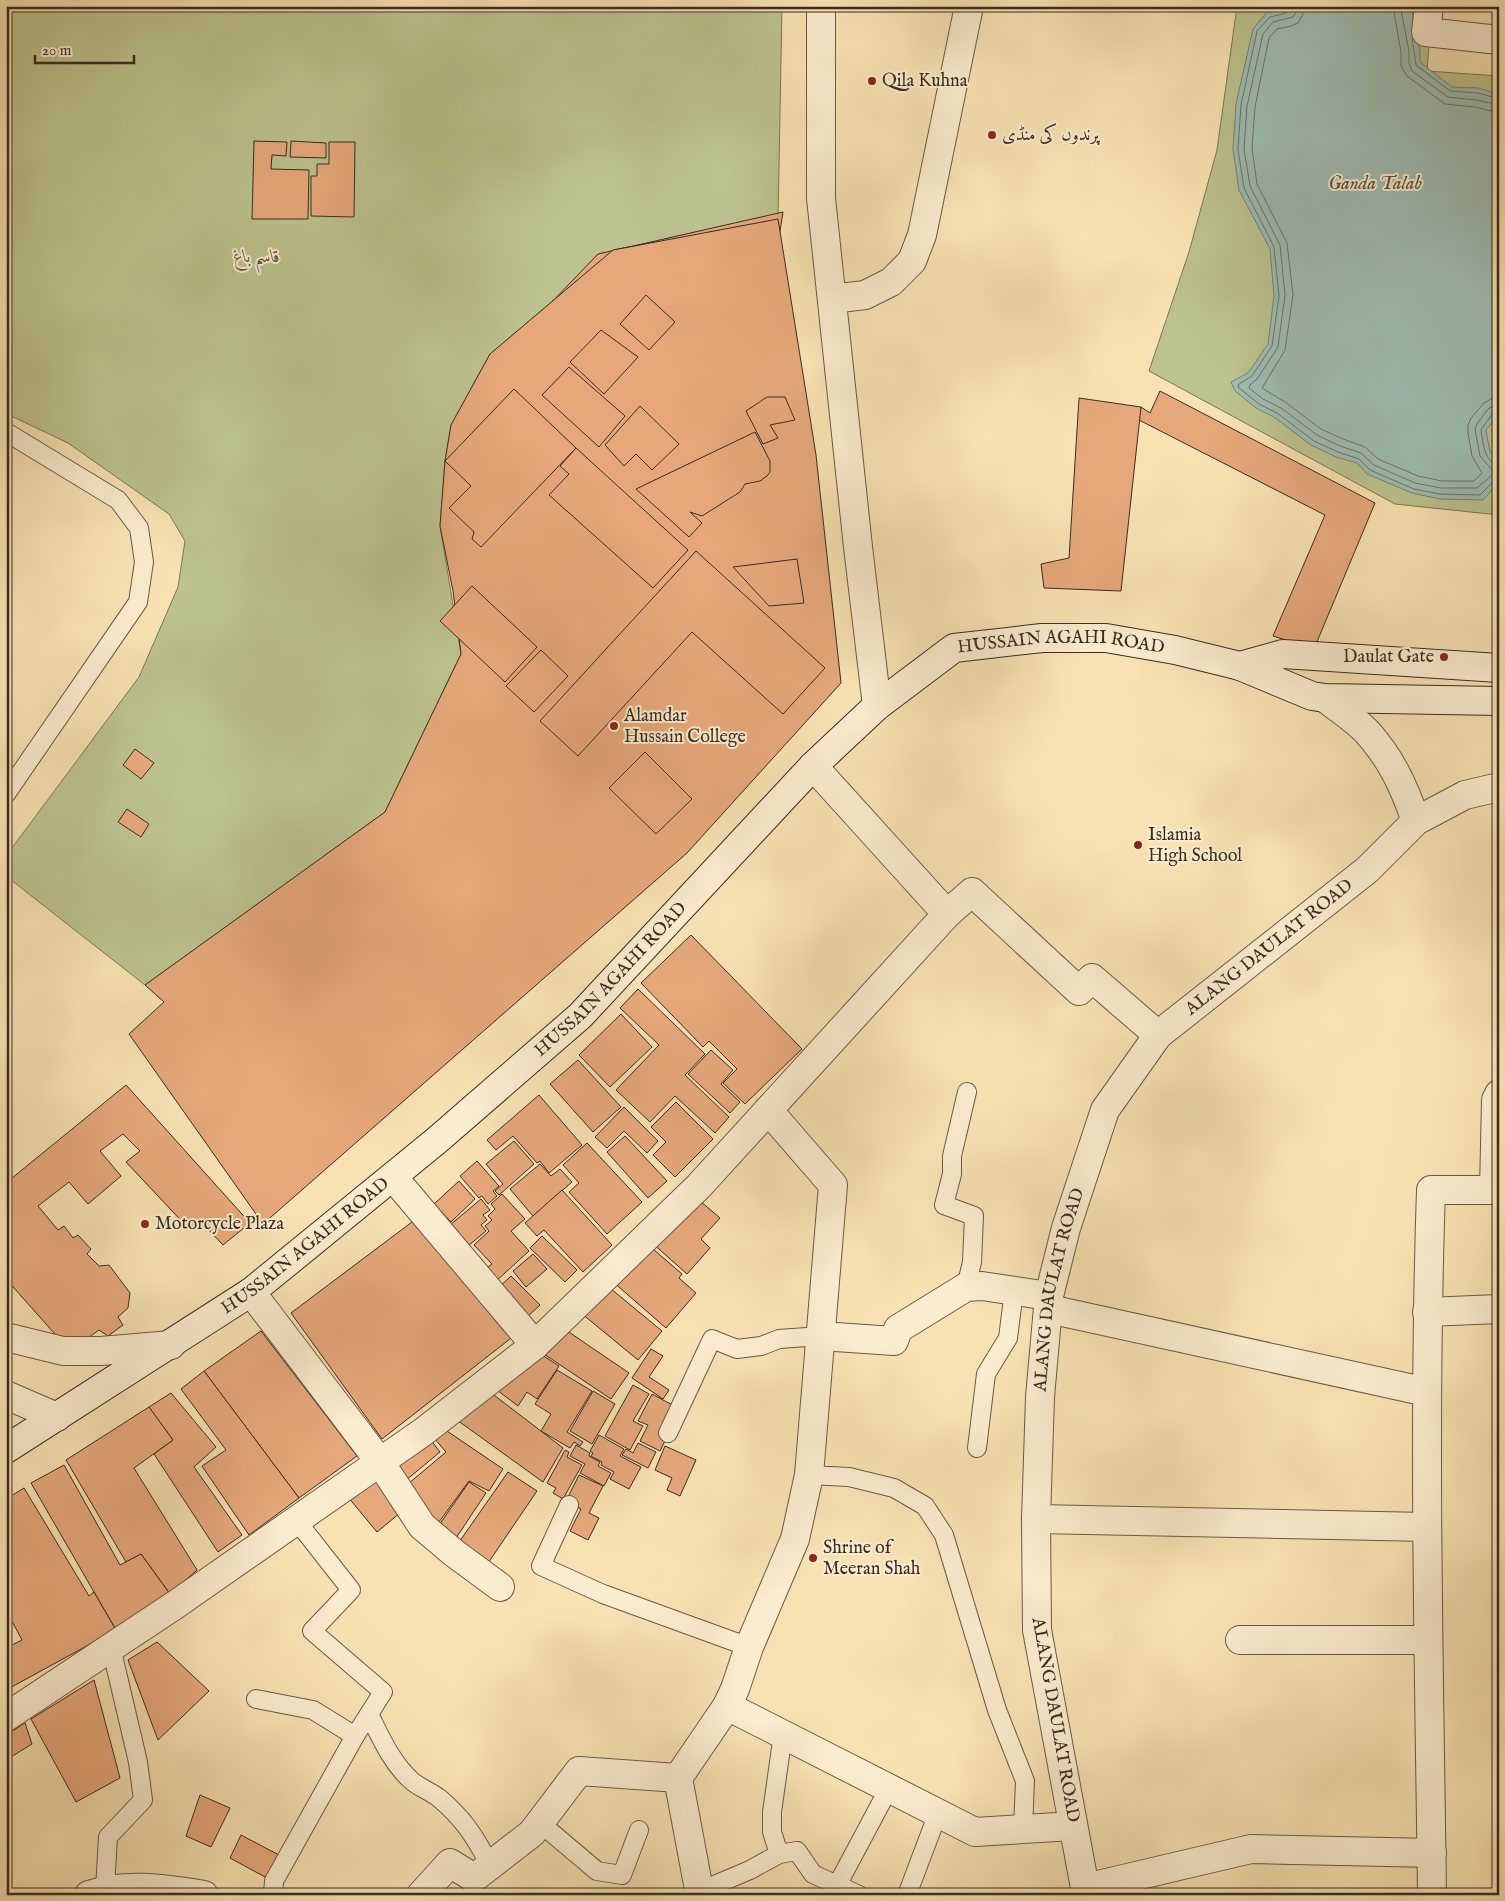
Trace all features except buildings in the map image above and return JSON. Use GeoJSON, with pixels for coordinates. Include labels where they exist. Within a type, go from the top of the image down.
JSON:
{"type":"FeatureCollection","features":[{"type":"Feature","properties":{"kind":"street"},"geometry":{"type":"LineString","coordinates":[[821,6],[821,198],[877,706]]}},
{"type":"Feature","properties":{"kind":"street"},"geometry":{"type":"LineString","coordinates":[[832,299],[864,295],[891,282],[912,261],[922,235],[969,6]]}},
{"type":"Feature","properties":{"kind":"street"},"geometry":{"type":"LineString","coordinates":[[1429,6],[1426,32],[1499,40]]}},
{"type":"Feature","properties":{"kind":"street","name":"HUSSAIN AGAHI ROAD"},"geometry":{"type":"LineString","coordinates":[[6,1449],[251,1292],[392,1177],[580,1016],[813,766],[877,706],[954,648],[1042,638],[1106,638],[1176,650],[1240,666],[1312,696],[1326,698],[1499,701]]}},
{"type":"Feature","properties":{"kind":"street","name":"HUSSAIN AGAHI ROAD"},"geometry":{"type":"LineString","coordinates":[[1240,666],[1283,654],[1499,668]]}},
{"type":"Feature","properties":{"kind":"street"},"geometry":{"type":"LineString","coordinates":[[1326,698],[1367,731],[1388,758],[1405,789],[1416,821]]}},
{"type":"Feature","properties":{"kind":"street"},"geometry":{"type":"LineString","coordinates":[[813,766],[947,914]]}},
{"type":"Feature","properties":{"kind":"street","name":"ALANG DAULAT ROAD"},"geometry":{"type":"LineString","coordinates":[[1086,1891],[1037,1630],[1036,1519],[1040,1397],[1049,1302],[1066,1228],[1105,1110],[1158,1035],[1367,870],[1416,821],[1465,795],[1499,787]]}},
{"type":"Feature","properties":{"kind":"street"},"geometry":{"type":"LineString","coordinates":[[6,1717],[175,1606],[423,1432],[534,1345],[699,1186],[947,914],[972,892],[1079,991],[1092,978],[1158,1035]]}},
{"type":"Feature","properties":{"kind":"street"},"geometry":{"type":"LineString","coordinates":[[1432,1895],[1427,1527],[1427,1312],[1431,1190],[1494,1190],[1496,1100],[1499,1094]]}},
{"type":"Feature","properties":{"kind":"street"},"geometry":{"type":"LineString","coordinates":[[700,1893],[678,1778],[726,1706],[735,1689],[749,1648],[795,1539],[810,1475],[833,1185],[768,1110]]}},
{"type":"Feature","properties":{"kind":"street"},"geometry":{"type":"LineString","coordinates":[[392,1177],[534,1345]]}},
{"type":"Feature","properties":{"kind":"street"},"geometry":{"type":"LineString","coordinates":[[821,1336],[894,1341],[898,1329],[966,1287],[982,1286],[1014,1290],[1049,1302],[1427,1392]]}},
{"type":"Feature","properties":{"kind":"street"},"geometry":{"type":"LineString","coordinates":[[251,1292],[380,1462],[422,1526],[454,1553],[500,1587]]}},
{"type":"Feature","properties":{"kind":"street"},"geometry":{"type":"LineString","coordinates":[[1427,1312],[1499,1309]]}},
{"type":"Feature","properties":{"kind":"street"},"geometry":{"type":"LineString","coordinates":[[6,1337],[63,1351],[101,1351],[171,1344]]}},
{"type":"Feature","properties":{"kind":"street"},"geometry":{"type":"LineString","coordinates":[[6,1395],[57,1417]]}},
{"type":"Feature","properties":{"kind":"street"},"geometry":{"type":"LineString","coordinates":[[1036,1519],[1427,1527]]}},
{"type":"Feature","properties":{"kind":"street"},"geometry":{"type":"LineString","coordinates":[[1240,1640],[1428,1640]]}},
{"type":"Feature","properties":{"kind":"street"},"geometry":{"type":"LineString","coordinates":[[726,1706],[975,1832],[1073,1826]]}},
{"type":"Feature","properties":{"kind":"street"},"geometry":{"type":"LineString","coordinates":[[420,1895],[450,1863],[474,1878],[532,1833],[579,1771],[678,1778]]}},
{"type":"Feature","properties":{"kind":"street"},"geometry":{"type":"LineString","coordinates":[[1086,1891],[1251,1849],[1432,1852]]}},
{"type":"Feature","properties":{"kind":"street"},"geometry":{"type":"LineString","coordinates":[[97,1892],[152,1887],[204,1895]]}},
{"type":"Feature","properties":{"kind":"lane"},"geometry":{"type":"LineString","coordinates":[[6,432],[118,500],[139,528],[144,562],[138,602],[6,794]]}},
{"type":"Feature","properties":{"kind":"lane"},"geometry":{"type":"LineString","coordinates":[[966,1287],[972,1262],[974,1216],[944,1205],[952,1174],[952,1156],[967,1092]]}},
{"type":"Feature","properties":{"kind":"lane"},"geometry":{"type":"LineString","coordinates":[[977,1448],[986,1374],[1008,1338],[1014,1290]]}},
{"type":"Feature","properties":{"kind":"lane"},"geometry":{"type":"LineString","coordinates":[[668,1433],[712,1339],[737,1349],[761,1346],[779,1339],[821,1336]]}},
{"type":"Feature","properties":{"kind":"lane"},"geometry":{"type":"LineString","coordinates":[[810,1475],[850,1477],[894,1488],[925,1506],[944,1535],[997,1710],[1025,1781],[1023,1829]]}},
{"type":"Feature","properties":{"kind":"lane"},"geometry":{"type":"LineString","coordinates":[[570,1505],[541,1566],[603,1594],[749,1648]]}},
{"type":"Feature","properties":{"kind":"lane"},"geometry":{"type":"LineString","coordinates":[[273,1895],[274,1881],[355,1736],[383,1692],[312,1631],[351,1590],[296,1520]]}},
{"type":"Feature","properties":{"kind":"lane"},"geometry":{"type":"LineString","coordinates":[[97,1892],[108,1837],[143,1800],[138,1762],[111,1647]]}},
{"type":"Feature","properties":{"kind":"lane"},"geometry":{"type":"LineString","coordinates":[[256,1700],[313,1710],[355,1736]]}},
{"type":"Feature","properties":{"kind":"lane"},"geometry":{"type":"LineString","coordinates":[[368,1714],[391,1756],[413,1782],[438,1797],[458,1815],[472,1832],[490,1865]]}},
{"type":"Feature","properties":{"kind":"lane"},"geometry":{"type":"LineString","coordinates":[[779,1854],[772,1832],[772,1812],[783,1734]]}},
{"type":"Feature","properties":{"kind":"lane"},"geometry":{"type":"LineString","coordinates":[[834,1890],[889,1788]]}},
{"type":"Feature","properties":{"kind":"lane"},"geometry":{"type":"LineString","coordinates":[[907,1895],[938,1813]]}},
{"type":"Feature","properties":{"kind":"lane"},"geometry":{"type":"LineString","coordinates":[[539,1822],[597,1871],[622,1875],[639,1830]]}},
{"type":"Feature","properties":{"kind":"lane"},"geometry":{"type":"LineString","coordinates":[[700,1893],[750,1870],[779,1854],[797,1851],[813,1874],[834,1890],[859,1895]]}},
{"type":"Feature","properties":{"kind":"green space","name":"قاسم باغ"},"geometry":{"type":"Polygon","coordinates":[[[6,6],[782,6],[778,219],[613,250],[490,354],[451,425],[445,461],[440,526],[461,654],[385,812],[145,985],[6,876],[6,856],[139,677],[178,587],[185,541],[169,514],[68,443],[6,412],[6,6]]]}},
{"type":"Feature","properties":{"kind":"green space","name":"Ganda Talab"},"geometry":{"type":"Polygon","coordinates":[[[1237,6],[1432,6],[1427,71],[1499,76],[1499,515],[1395,504],[1149,371],[1189,252],[1217,150],[1237,6]]]}},
{"type":"Feature","properties":{"kind":"water","name":"Ganda Talab"},"geometry":{"type":"Polygon","coordinates":[[[1291,6],[1411,6],[1420,50],[1420,62],[1452,87],[1478,88],[1499,94],[1499,414],[1486,430],[1490,452],[1496,457],[1499,482],[1483,500],[1440,499],[1412,493],[1367,474],[1357,463],[1336,457],[1311,445],[1274,417],[1256,408],[1235,391],[1231,382],[1248,373],[1268,344],[1274,296],[1270,249],[1239,190],[1233,149],[1236,104],[1253,29],[1267,12],[1291,6]]]}},
{"type":"Feature","properties":{"kind":"place","name":"Qila Kuhna"},"geometry":{"type":"Point","coordinates":[872,81]}},
{"type":"Feature","properties":{"kind":"place","name":"پرندوں کی منڈی"},"geometry":{"type":"Point","coordinates":[992,135]}},
{"type":"Feature","properties":{"kind":"place","name":"Daulat Gate"},"geometry":{"type":"Point","coordinates":[1444,657]}},
{"type":"Feature","properties":{"kind":"place","name":"Alamdar Hussain College"},"geometry":{"type":"Point","coordinates":[614,726]}},
{"type":"Feature","properties":{"kind":"place","name":"Islamia High School"},"geometry":{"type":"Point","coordinates":[1138,845]}},
{"type":"Feature","properties":{"kind":"place","name":"Motorcycle Plaza"},"geometry":{"type":"Point","coordinates":[145,1224]}},
{"type":"Feature","properties":{"kind":"place","name":"Shrine of Meeran Shah"},"geometry":{"type":"Point","coordinates":[813,1558]}}]}
